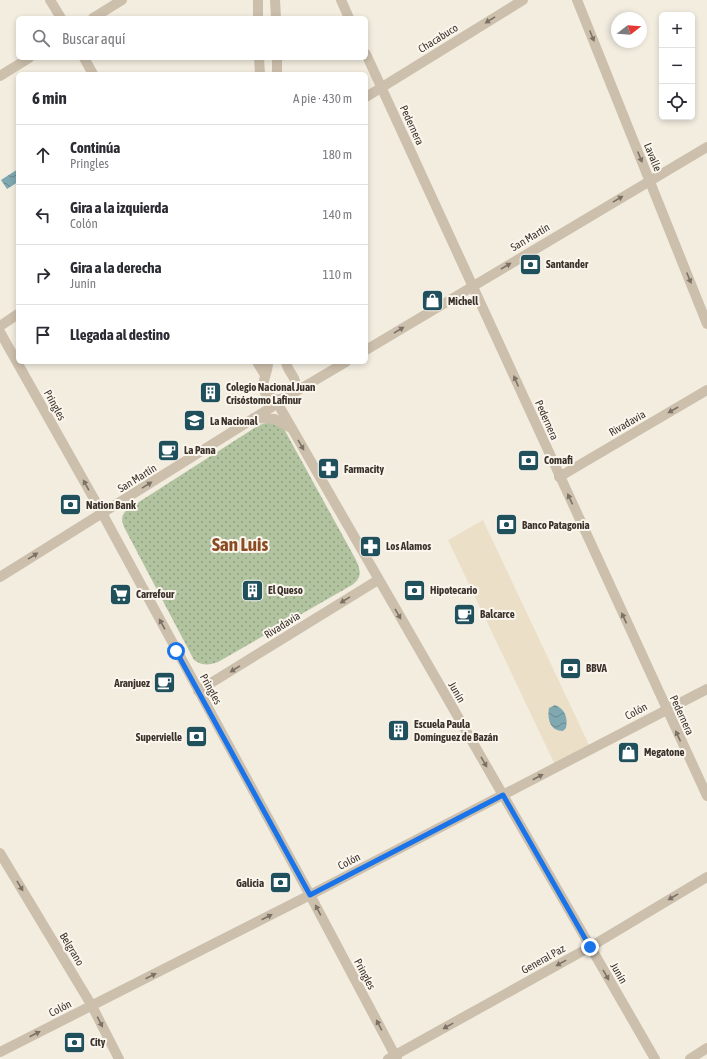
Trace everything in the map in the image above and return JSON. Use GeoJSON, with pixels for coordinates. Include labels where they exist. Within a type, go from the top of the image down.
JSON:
{"type":"FeatureCollection","features":[{"type":"Feature","properties":{"kind":"street"},"geometry":{"type":"LineString","coordinates":[[50,0],[60,16]]}},
{"type":"Feature","properties":{"kind":"street"},"geometry":{"type":"LineString","coordinates":[[96,16],[122,0]]}},
{"type":"Feature","properties":{"kind":"street"},"geometry":{"type":"LineString","coordinates":[[258,0],[258,16]]}},
{"type":"Feature","properties":{"kind":"street"},"geometry":{"type":"LineString","coordinates":[[275,0],[276,16]]}},
{"type":"Feature","properties":{"kind":"street"},"geometry":{"type":"LineString","coordinates":[[341,0],[348,16]]}},
{"type":"Feature","properties":{"kind":"street","name":"Chacabuco"},"geometry":{"type":"LineString","coordinates":[[368,96],[523,0]]}},
{"type":"Feature","properties":{"kind":"street","name":"Lavalle"},"geometry":{"type":"LineString","coordinates":[[577,0],[707,324]]}},
{"type":"Feature","properties":{"kind":"street","name":"Pedernera"},"geometry":{"type":"LineString","coordinates":[[368,58],[559,477],[707,796]]}},
{"type":"Feature","properties":{"kind":"street"},"geometry":{"type":"LineString","coordinates":[[0,76],[26,60]]}},
{"type":"Feature","properties":{"kind":"street"},"geometry":{"type":"LineString","coordinates":[[85,60],[92,72]]}},
{"type":"Feature","properties":{"kind":"street"},"geometry":{"type":"LineString","coordinates":[[259,60],[260,72]]}},
{"type":"Feature","properties":{"kind":"street"},"geometry":{"type":"LineString","coordinates":[[277,60],[278,72]]}},
{"type":"Feature","properties":{"kind":"street","name":"San Martín"},"geometry":{"type":"LineString","coordinates":[[368,349],[707,147]]}},
{"type":"Feature","properties":{"kind":"street"},"geometry":{"type":"LineString","coordinates":[[0,326],[16,315]]}},
{"type":"Feature","properties":{"kind":"street","name":"Pringles"},"geometry":{"type":"LineString","coordinates":[[0,332],[16,360]]}},
{"type":"Feature","properties":{"kind":"street","name":"Pringles"},"geometry":{"type":"LineString","coordinates":[[18,364],[102,513],[310,895],[394,1058]]}},
{"type":"Feature","properties":{"kind":"street"},"geometry":{"type":"LineString","coordinates":[[258,364],[264,375],[268,370],[268,364]]}},
{"type":"Feature","properties":{"kind":"street"},"geometry":{"type":"LineString","coordinates":[[282,399],[295,388],[295,380],[287,364]]}},
{"type":"Feature","properties":{"kind":"street","name":"San Martín"},"geometry":{"type":"LineString","coordinates":[[0,577],[282,399],[343,364]]}},
{"type":"Feature","properties":{"kind":"street","name":"Junín"},"geometry":{"type":"LineString","coordinates":[[264,375],[262,383],[263,388],[268,395],[282,399],[294,431],[378,580],[655,1059]]}},
{"type":"Feature","properties":{"kind":"street","name":"Rivadavia"},"geometry":{"type":"LineString","coordinates":[[559,477],[707,390]]}},
{"type":"Feature","properties":{"kind":"street"},"geometry":{"type":"LineString","coordinates":[[254,418],[278,420],[294,431]]}},
{"type":"Feature","properties":{"kind":"street","name":"Rivadavia"},"geometry":{"type":"LineString","coordinates":[[198,691],[378,580]]}},
{"type":"Feature","properties":{"kind":"street","name":"Colón"},"geometry":{"type":"LineString","coordinates":[[0,1052],[310,895],[707,689]]}},
{"type":"Feature","properties":{"kind":"street","name":"Belgrano"},"geometry":{"type":"LineString","coordinates":[[0,852],[92,1006],[119,1059]]}},
{"type":"Feature","properties":{"kind":"street","name":"General Paz"},"geometry":{"type":"LineString","coordinates":[[394,1058],[590,947],[707,877]]}},
{"type":"Feature","properties":{"kind":"street"},"geometry":{"type":"LineString","coordinates":[[690,1059],[707,1048]]}},
{"type":"Feature","properties":{"kind":"green space"},"geometry":{"type":"Polygon","coordinates":[[[270,422],[284,429],[356,560],[360,574],[358,580],[352,585],[218,662],[203,664],[194,660],[124,527],[122,517],[128,509],[259,425],[270,422]]]}},
{"type":"Feature","properties":{"kind":"shaded area"},"geometry":{"type":"Polygon","coordinates":[[[483,520],[591,749],[556,767],[448,540],[483,520]]]}},
{"type":"Feature","properties":{"kind":"water"},"geometry":{"type":"Polygon","coordinates":[[[16,170],[16,183],[7,189],[1,180],[16,170]]]}},
{"type":"Feature","properties":{"kind":"water"},"geometry":{"type":"Polygon","coordinates":[[[555,705],[563,711],[567,720],[566,728],[563,731],[555,729],[550,724],[549,708],[555,705]]]}},
{"type":"Feature","properties":{"kind":"place","name":"Santander"},"geometry":{"type":"Point","coordinates":[531,264]}},
{"type":"Feature","properties":{"kind":"place","name":"Michell"},"geometry":{"type":"Point","coordinates":[433,301]}},
{"type":"Feature","properties":{"kind":"place","name":"Colegio Nacional Juan Crisóstomo Lafinur"},"geometry":{"type":"Point","coordinates":[210,393]}},
{"type":"Feature","properties":{"kind":"place","name":"La Nacional"},"geometry":{"type":"Point","coordinates":[195,421]}},
{"type":"Feature","properties":{"kind":"place","name":"La Pana"},"geometry":{"type":"Point","coordinates":[169,450]}},
{"type":"Feature","properties":{"kind":"place","name":"Comafi"},"geometry":{"type":"Point","coordinates":[529,460]}},
{"type":"Feature","properties":{"kind":"place","name":"Farmacity"},"geometry":{"type":"Point","coordinates":[328,469]}},
{"type":"Feature","properties":{"kind":"place","name":"Nation Bank"},"geometry":{"type":"Point","coordinates":[70,505]}},
{"type":"Feature","properties":{"kind":"place","name":"Banco Patagonia"},"geometry":{"type":"Point","coordinates":[507,525]}},
{"type":"Feature","properties":{"kind":"place","name":"Los Alamos"},"geometry":{"type":"Point","coordinates":[370,546]}},
{"type":"Feature","properties":{"kind":"place","name":"El Queso"},"geometry":{"type":"Point","coordinates":[252,590]}},
{"type":"Feature","properties":{"kind":"place","name":"Hipotecario"},"geometry":{"type":"Point","coordinates":[414,590]}},
{"type":"Feature","properties":{"kind":"place","name":"Carrefour"},"geometry":{"type":"Point","coordinates":[121,594]}},
{"type":"Feature","properties":{"kind":"place","name":"Balcarce"},"geometry":{"type":"Point","coordinates":[464,614]}},
{"type":"Feature","properties":{"kind":"place","name":"BBVA"},"geometry":{"type":"Point","coordinates":[571,668]}},
{"type":"Feature","properties":{"kind":"place","name":"Aranjuez"},"geometry":{"type":"Point","coordinates":[165,683]}},
{"type":"Feature","properties":{"kind":"place","name":"Escuela Paula Domínguez de Bazán"},"geometry":{"type":"Point","coordinates":[398,730]}},
{"type":"Feature","properties":{"kind":"place","name":"Supervielle"},"geometry":{"type":"Point","coordinates":[197,737]}},
{"type":"Feature","properties":{"kind":"place","name":"Megatone"},"geometry":{"type":"Point","coordinates":[629,752]}},
{"type":"Feature","properties":{"kind":"place","name":"Galicia"},"geometry":{"type":"Point","coordinates":[280,883]}},
{"type":"Feature","properties":{"kind":"place","name":"City"},"geometry":{"type":"Point","coordinates":[75,1042]}},
{"type":"Feature","properties":{"kind":"district","name":"San Luis"},"geometry":{"type":"Point","coordinates":[240,544]}},
{"type":"Feature","properties":{"kind":"route"},"geometry":{"type":"LineString","coordinates":[[176,651],[310,895],[503,795],[590,947]]}}]}
